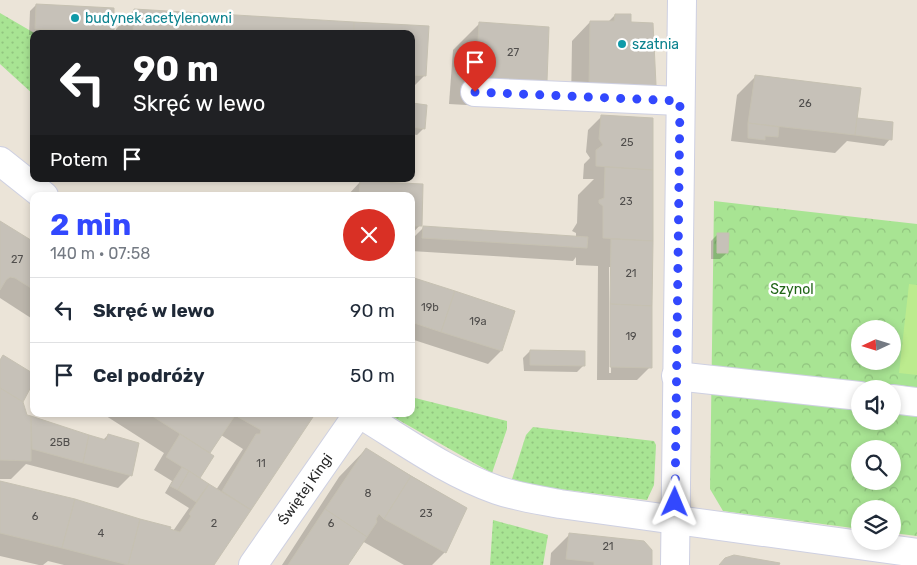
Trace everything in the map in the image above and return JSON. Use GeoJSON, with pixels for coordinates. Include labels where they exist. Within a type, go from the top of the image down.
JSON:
{"type":"FeatureCollection","features":[{"type":"Feature","properties":{"kind":"street"},"geometry":{"type":"LineString","coordinates":[[675,565],[682,0]]}},
{"type":"Feature","properties":{"kind":"street"},"geometry":{"type":"LineString","coordinates":[[475,92],[680,101]]}},
{"type":"Feature","properties":{"kind":"street"},"geometry":{"type":"LineString","coordinates":[[1,163],[39,192]]}},
{"type":"Feature","properties":{"kind":"street"},"geometry":{"type":"LineString","coordinates":[[676,376],[851,395]]}},
{"type":"Feature","properties":{"kind":"street"},"geometry":{"type":"LineString","coordinates":[[901,400],[917,402]]}},
{"type":"Feature","properties":{"kind":"street","name":"Świętej Kingi"},"geometry":{"type":"LineString","coordinates":[[253,565],[357,417]]}},
{"type":"Feature","properties":{"kind":"street"},"geometry":{"type":"LineString","coordinates":[[364,417],[444,465],[495,489],[560,504],[917,552]]}},
{"type":"Feature","properties":{"kind":"green space"},"geometry":{"type":"Polygon","coordinates":[[[0,13],[30,30],[30,91],[0,64],[0,13]]]}},
{"type":"Feature","properties":{"kind":"green space","name":"Szynol"},"geometry":{"type":"Polygon","coordinates":[[[714,201],[917,224],[917,536],[901,534],[901,500],[851,500],[851,528],[723,511],[710,489],[714,201]]]}},
{"type":"Feature","properties":{"kind":"green space"},"geometry":{"type":"Polygon","coordinates":[[[909,284],[917,285],[917,375],[899,373],[901,370],[909,284]]]}},
{"type":"Feature","properties":{"kind":"green space"},"geometry":{"type":"Polygon","coordinates":[[[415,398],[507,421],[507,429],[492,473],[393,417],[415,417],[415,398]]]}},
{"type":"Feature","properties":{"kind":"green space"},"geometry":{"type":"Polygon","coordinates":[[[533,427],[654,441],[656,445],[654,485],[647,500],[534,486],[512,479],[526,435],[533,427]]]}},
{"type":"Feature","properties":{"kind":"green space"},"geometry":{"type":"Polygon","coordinates":[[[493,520],[548,535],[543,565],[490,565],[493,520]]]}},
{"type":"Feature","properties":{"kind":"building","name":"budynek acetylenowni"},"geometry":{"type":"Polygon","coordinates":[[[36,4],[114,8],[114,30],[35,29],[36,4]]]}},
{"type":"Feature","properties":{"kind":"building"},"geometry":{"type":"Polygon","coordinates":[[[134,9],[354,22],[354,30],[133,30],[134,9]]]}},
{"type":"Feature","properties":{"kind":"building","name":"szatnia"},"geometry":{"type":"Polygon","coordinates":[[[615,14],[631,14],[631,22],[653,23],[656,85],[589,85],[590,21],[614,21],[615,14]]]}},
{"type":"Feature","properties":{"kind":"building"},"geometry":{"type":"Polygon","coordinates":[[[354,22],[429,26],[426,76],[415,75],[415,30],[354,30],[354,22]]]}},
{"type":"Feature","properties":{"kind":"building"},"geometry":{"type":"Polygon","coordinates":[[[479,22],[549,27],[547,81],[476,77],[479,22]]]}},
{"type":"Feature","properties":{"kind":"building"},"geometry":{"type":"Polygon","coordinates":[[[755,75],[861,88],[855,135],[748,123],[755,75]]]}},
{"type":"Feature","properties":{"kind":"building"},"geometry":{"type":"Polygon","coordinates":[[[415,103],[427,105],[425,129],[415,128],[415,103]]]}},
{"type":"Feature","properties":{"kind":"building"},"geometry":{"type":"Polygon","coordinates":[[[601,115],[653,118],[653,170],[596,166],[596,150],[603,145],[599,139],[601,115]]]}},
{"type":"Feature","properties":{"kind":"building"},"geometry":{"type":"Polygon","coordinates":[[[857,118],[893,122],[892,140],[855,135],[857,118]]]}},
{"type":"Feature","properties":{"kind":"building"},"geometry":{"type":"Polygon","coordinates":[[[748,123],[779,127],[778,137],[765,136],[765,140],[748,138],[748,123]]]}},
{"type":"Feature","properties":{"kind":"building"},"geometry":{"type":"Polygon","coordinates":[[[605,167],[653,170],[653,241],[603,238],[603,206],[599,203],[599,200],[604,198],[605,167]]]}},
{"type":"Feature","properties":{"kind":"building"},"geometry":{"type":"Polygon","coordinates":[[[360,182],[423,184],[422,226],[415,226],[415,192],[359,192],[360,182]]]}},
{"type":"Feature","properties":{"kind":"building"},"geometry":{"type":"Polygon","coordinates":[[[0,221],[30,240],[30,287],[10,277],[0,290],[0,221]]]}},
{"type":"Feature","properties":{"kind":"building"},"geometry":{"type":"Polygon","coordinates":[[[423,226],[588,237],[587,248],[422,238],[423,226]]]}},
{"type":"Feature","properties":{"kind":"building"},"geometry":{"type":"Polygon","coordinates":[[[717,233],[729,233],[728,253],[717,253],[717,233]]]}},
{"type":"Feature","properties":{"kind":"building"},"geometry":{"type":"Polygon","coordinates":[[[611,239],[653,241],[652,306],[610,304],[611,239]]]}},
{"type":"Feature","properties":{"kind":"building"},"geometry":{"type":"Polygon","coordinates":[[[415,278],[455,291],[441,332],[415,323],[415,278]]]}},
{"type":"Feature","properties":{"kind":"building"},"geometry":{"type":"Polygon","coordinates":[[[455,291],[515,311],[502,351],[441,332],[455,291]]]}},
{"type":"Feature","properties":{"kind":"building"},"geometry":{"type":"Polygon","coordinates":[[[610,304],[652,306],[652,368],[610,367],[610,304]]]}},
{"type":"Feature","properties":{"kind":"building"},"geometry":{"type":"Polygon","coordinates":[[[530,350],[585,351],[585,366],[530,365],[530,350]]]}},
{"type":"Feature","properties":{"kind":"building"},"geometry":{"type":"Polygon","coordinates":[[[3,355],[30,372],[30,389],[23,402],[0,388],[0,360],[3,355]]]}},
{"type":"Feature","properties":{"kind":"building"},"geometry":{"type":"Polygon","coordinates":[[[0,388],[23,402],[27,415],[31,417],[31,461],[0,460],[0,388]]]}},
{"type":"Feature","properties":{"kind":"building"},"geometry":{"type":"Polygon","coordinates":[[[31,417],[89,435],[83,463],[32,449],[31,417]]]}},
{"type":"Feature","properties":{"kind":"building"},"geometry":{"type":"Polygon","coordinates":[[[154,417],[234,417],[210,453],[154,417]]]}},
{"type":"Feature","properties":{"kind":"building"},"geometry":{"type":"Polygon","coordinates":[[[238,417],[313,417],[251,510],[222,491],[256,434],[260,434],[261,430],[238,417]]]}},
{"type":"Feature","properties":{"kind":"building"},"geometry":{"type":"Polygon","coordinates":[[[108,434],[139,443],[132,476],[83,463],[89,435],[106,440],[108,434]]]}},
{"type":"Feature","properties":{"kind":"building"},"geometry":{"type":"Polygon","coordinates":[[[180,434],[214,456],[200,478],[166,457],[180,434]]]}},
{"type":"Feature","properties":{"kind":"building"},"geometry":{"type":"Polygon","coordinates":[[[366,448],[411,476],[384,519],[379,514],[376,519],[377,522],[367,537],[325,509],[366,448]]]}},
{"type":"Feature","properties":{"kind":"building"},"geometry":{"type":"Polygon","coordinates":[[[182,467],[189,471],[178,490],[170,486],[182,467]]]}},
{"type":"Feature","properties":{"kind":"building"},"geometry":{"type":"Polygon","coordinates":[[[189,471],[209,484],[196,502],[178,490],[189,471]]]}},
{"type":"Feature","properties":{"kind":"building"},"geometry":{"type":"Polygon","coordinates":[[[411,476],[467,508],[446,553],[384,519],[411,476]]]}},
{"type":"Feature","properties":{"kind":"building"},"geometry":{"type":"Polygon","coordinates":[[[0,481],[75,499],[62,548],[0,533],[0,481]]]}},
{"type":"Feature","properties":{"kind":"building"},"geometry":{"type":"Polygon","coordinates":[[[209,484],[251,510],[214,565],[128,565],[140,519],[171,527],[170,529],[180,532],[191,516],[189,514],[209,484]]]}},
{"type":"Feature","properties":{"kind":"building"},"geometry":{"type":"Polygon","coordinates":[[[75,499],[140,519],[128,565],[62,548],[75,499]]]}},
{"type":"Feature","properties":{"kind":"building"},"geometry":{"type":"Polygon","coordinates":[[[325,509],[367,537],[348,565],[288,565],[325,509]]]}},
{"type":"Feature","properties":{"kind":"building"},"geometry":{"type":"Polygon","coordinates":[[[569,533],[644,541],[652,550],[652,565],[594,565],[594,562],[566,559],[569,533]]]}},
{"type":"Feature","properties":{"kind":"building"},"geometry":{"type":"Polygon","coordinates":[[[734,555],[780,563],[779,565],[719,565],[725,558],[734,555]]]}},
{"type":"Feature","properties":{"kind":"place","name":"budynek acetylenowni"},"geometry":{"type":"Point","coordinates":[75,18]}},
{"type":"Feature","properties":{"kind":"place","name":"szatnia"},"geometry":{"type":"Point","coordinates":[622,44]}},
{"type":"Feature","properties":{"kind":"route"},"geometry":{"type":"LineString","coordinates":[[475,92],[680,101],[675,502]]}}]}
